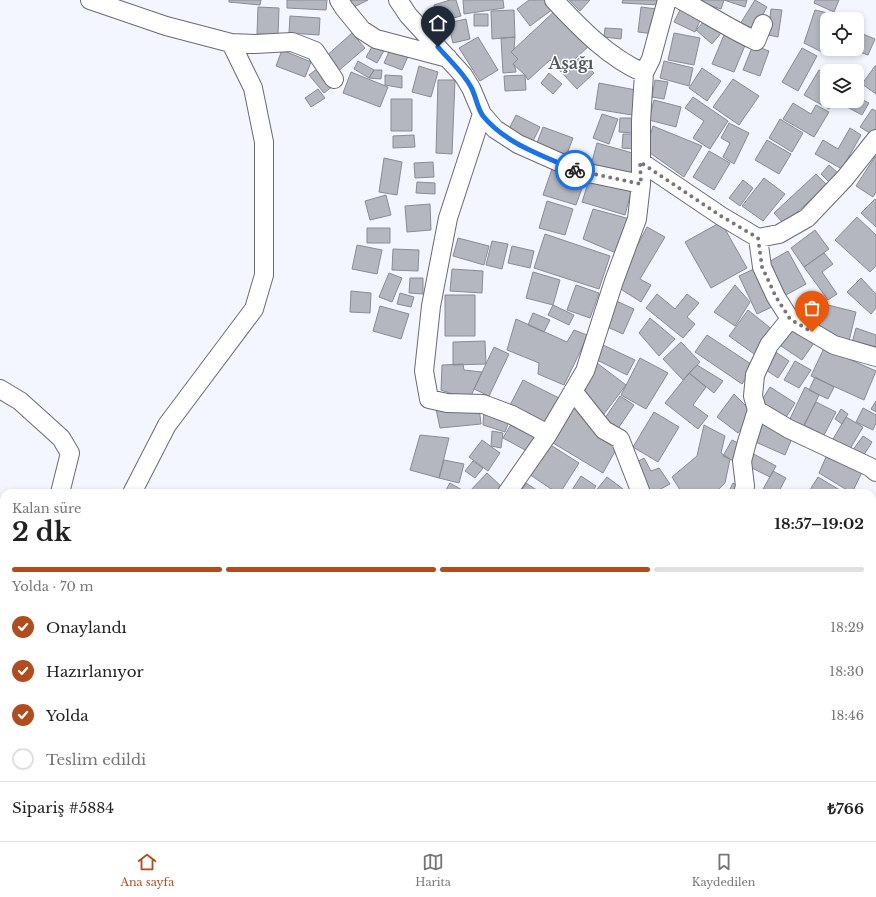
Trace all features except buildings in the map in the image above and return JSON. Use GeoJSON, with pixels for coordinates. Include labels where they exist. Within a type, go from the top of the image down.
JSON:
{"type":"FeatureCollection","features":[{"type":"Feature","properties":{"kind":"street"},"geometry":{"type":"LineString","coordinates":[[90,0],[166,26],[231,43],[255,44],[292,42],[315,51],[334,79]]}},
{"type":"Feature","properties":{"kind":"street"},"geometry":{"type":"LineString","coordinates":[[339,0],[362,30],[376,39],[448,58]]}},
{"type":"Feature","properties":{"kind":"street"},"geometry":{"type":"LineString","coordinates":[[398,0],[408,15],[463,75],[471,88],[482,114],[495,129],[518,144],[578,171],[641,184]]}},
{"type":"Feature","properties":{"kind":"street"},"geometry":{"type":"LineString","coordinates":[[554,0],[599,44],[618,59],[644,73]]}},
{"type":"Feature","properties":{"kind":"street"},"geometry":{"type":"LineString","coordinates":[[509,489],[548,434],[585,371],[614,281],[637,219],[641,184],[640,121],[644,73],[651,59],[667,0]]}},
{"type":"Feature","properties":{"kind":"street"},"geometry":{"type":"LineString","coordinates":[[681,0],[756,41],[763,24]]}},
{"type":"Feature","properties":{"kind":"street"},"geometry":{"type":"LineString","coordinates":[[134,489],[167,425],[254,308],[264,275],[264,142],[252,88],[231,43]]}},
{"type":"Feature","properties":{"kind":"street"},"geometry":{"type":"LineString","coordinates":[[482,114],[448,218],[431,306],[424,371],[429,399],[447,403],[483,404],[512,415],[548,434]]}},
{"type":"Feature","properties":{"kind":"street"},"geometry":{"type":"LineString","coordinates":[[640,162],[721,216],[758,238],[779,234],[807,218],[845,178],[876,139]]}},
{"type":"Feature","properties":{"kind":"street"},"geometry":{"type":"LineString","coordinates":[[758,238],[762,267],[776,297],[790,319],[834,345],[876,357]]}},
{"type":"Feature","properties":{"kind":"street"},"geometry":{"type":"LineString","coordinates":[[744,489],[742,461],[757,410],[753,396],[755,375],[769,345],[790,319]]}},
{"type":"Feature","properties":{"kind":"street"},"geometry":{"type":"LineString","coordinates":[[0,389],[20,401],[61,438],[70,453],[61,489]]}},
{"type":"Feature","properties":{"kind":"street"},"geometry":{"type":"LineString","coordinates":[[573,391],[604,430],[620,439],[639,489]]}},
{"type":"Feature","properties":{"kind":"street"},"geometry":{"type":"LineString","coordinates":[[757,410],[789,429],[870,467],[876,472]]}},
{"type":"Feature","properties":{"kind":"way so far"},"geometry":{"type":"LineString","coordinates":[[575,170],[641,184],[640,162],[721,216],[758,238],[762,267],[776,297],[790,319],[812,332]]}},
{"type":"Feature","properties":{"kind":"district","name":"Aşağı"},"geometry":{"type":"Point","coordinates":[571,63]}},
{"type":"Feature","properties":{"kind":"route"},"geometry":{"type":"LineString","coordinates":[[438,47],[463,75],[471,88],[482,114],[495,129],[518,144],[575,170]]}}]}
